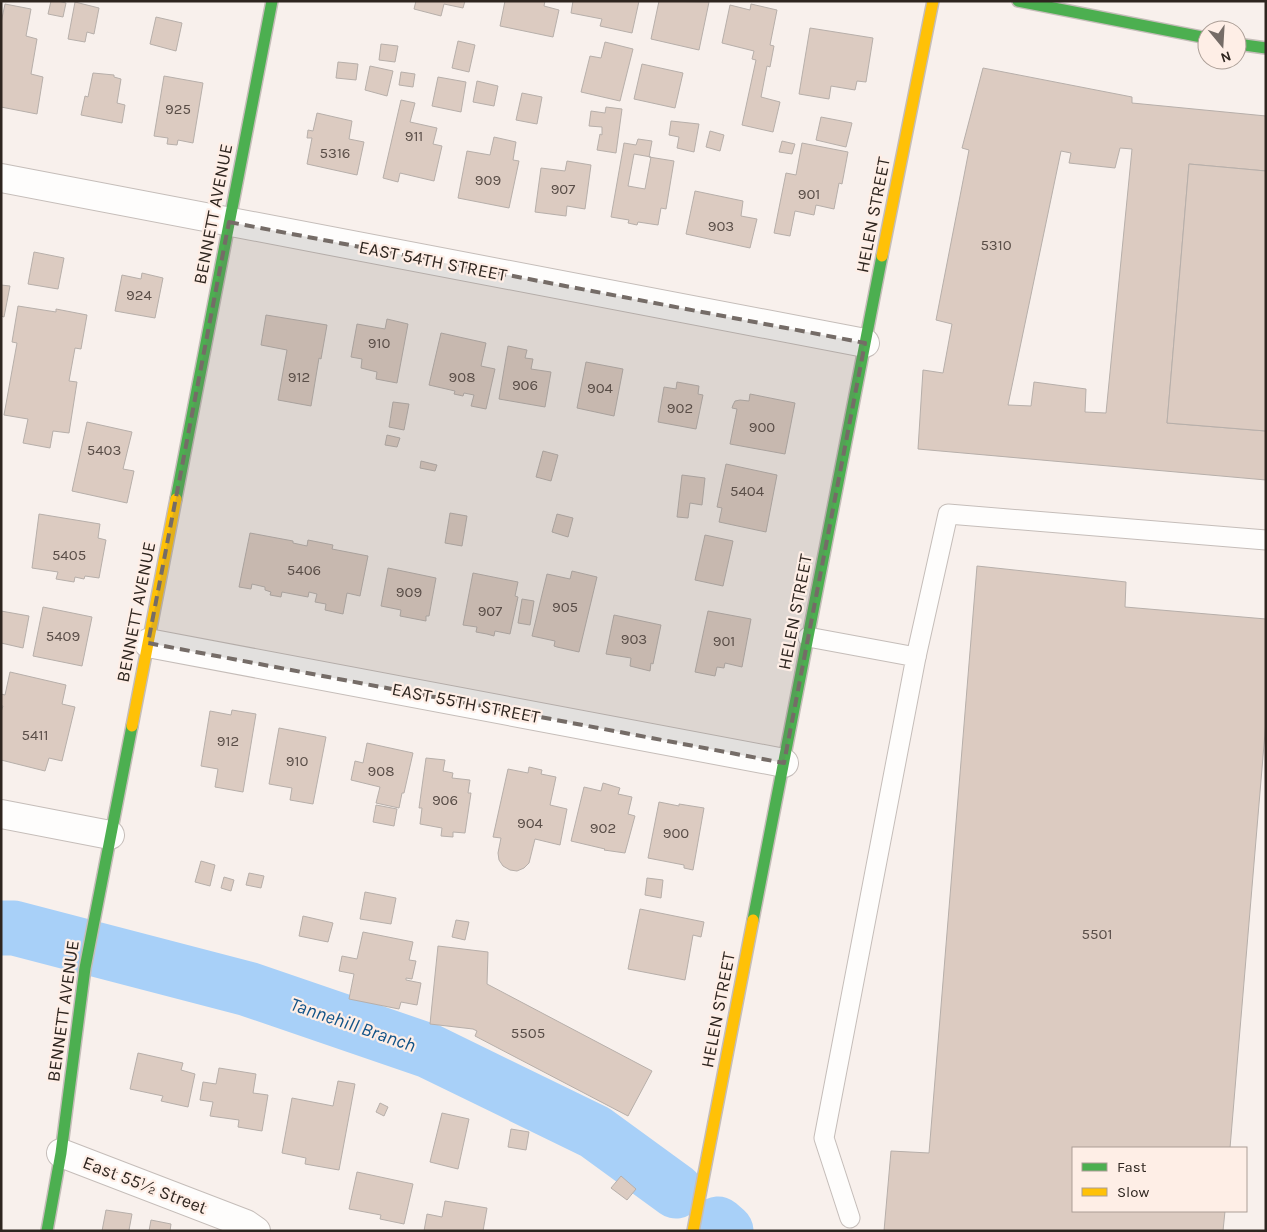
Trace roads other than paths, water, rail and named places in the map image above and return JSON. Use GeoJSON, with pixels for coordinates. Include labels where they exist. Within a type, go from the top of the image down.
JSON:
{"type":"FeatureCollection","features":[{"type":"Feature","properties":{"kind":"street","name":"BENNETT AVENUE"},"geometry":{"type":"LineString","coordinates":[[47,1231],[61,1153],[85,968],[94,918],[272,1]]}},
{"type":"Feature","properties":{"kind":"street","name":"HELEN STREET"},"geometry":{"type":"LineString","coordinates":[[693,1231],[933,1]]}},
{"type":"Feature","properties":{"kind":"street"},"geometry":{"type":"LineString","coordinates":[[1018,1],[1197,36]]}},
{"type":"Feature","properties":{"kind":"street"},"geometry":{"type":"LineString","coordinates":[[1247,45],[1266,48]]}},
{"type":"Feature","properties":{"kind":"street","name":"EAST 54TH STREET"},"geometry":{"type":"LineString","coordinates":[[1,178],[865,343]]}},
{"type":"Feature","properties":{"kind":"street","name":"EAST 55TH STREET"},"geometry":{"type":"LineString","coordinates":[[148,643],[784,763]]}},
{"type":"Feature","properties":{"kind":"street"},"geometry":{"type":"LineString","coordinates":[[1,814],[110,835]]}},
{"type":"Feature","properties":{"kind":"street","name":"East 55½ Street"},"geometry":{"type":"LineString","coordinates":[[61,1153],[246,1224],[256,1231]]}},
{"type":"Feature","properties":{"kind":"lane"},"geometry":{"type":"LineString","coordinates":[[850,1218],[824,1138],[916,657],[948,514],[1266,540]]}},
{"type":"Feature","properties":{"kind":"lane"},"geometry":{"type":"LineString","coordinates":[[808,637],[916,657]]}},
{"type":"Feature","properties":{"kind":"waterway","name":"Tannehill Branch"},"geometry":{"type":"LineString","coordinates":[[1,928],[14,928],[248,989],[429,1051],[595,1132],[676,1191]]}},
{"type":"Feature","properties":{"kind":"waterway","name":"Tannehill Branch"},"geometry":{"type":"LineString","coordinates":[[718,1224],[726,1231]]}}]}
